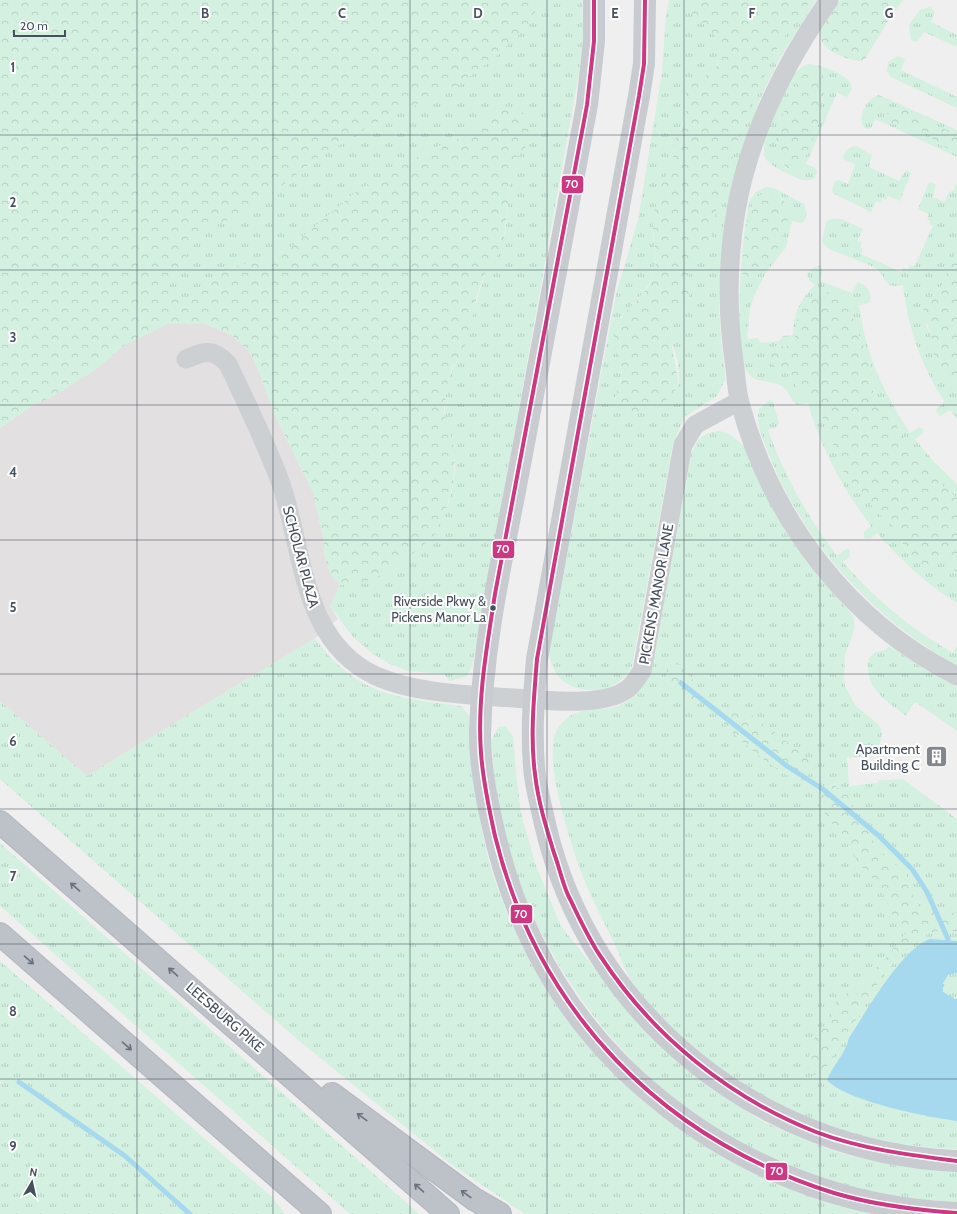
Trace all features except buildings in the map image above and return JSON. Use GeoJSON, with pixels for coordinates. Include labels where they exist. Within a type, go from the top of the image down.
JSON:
{"type":"FeatureCollection","features":[{"type":"Feature","properties":{"kind":"highway","name":"LEESBURG PIKE"},"geometry":{"type":"LineString","coordinates":[[0,822],[448,1214]]}},
{"type":"Feature","properties":{"kind":"highway"},"geometry":{"type":"LineString","coordinates":[[0,934],[320,1214]]}},
{"type":"Feature","properties":{"kind":"highway"},"geometry":{"type":"LineString","coordinates":[[213,1007],[474,1199],[500,1214]]}},
{"type":"Feature","properties":{"kind":"highway"},"geometry":{"type":"LineString","coordinates":[[235,1140],[306,1214]]}},
{"type":"Feature","properties":{"kind":"main road"},"geometry":{"type":"LineString","coordinates":[[594,0],[594,41],[587,105],[487,644],[482,695],[480,739],[486,796],[497,847],[509,888],[532,943],[554,980],[596,1039],[621,1066],[680,1117],[716,1141],[754,1161],[800,1182],[839,1195],[889,1206],[932,1212],[957,1213]]}},
{"type":"Feature","properties":{"kind":"main road"},"geometry":{"type":"LineString","coordinates":[[645,0],[644,64],[639,96],[537,658],[534,699],[534,768],[553,859],[572,905],[590,941],[637,1007],[661,1033],[696,1063],[729,1088],[769,1111],[803,1128],[836,1139],[892,1154],[932,1160],[957,1161]]}},
{"type":"Feature","properties":{"kind":"street"},"geometry":{"type":"LineString","coordinates":[[829,0],[798,46],[773,96],[747,166],[736,210],[731,253],[729,317],[739,401],[750,434],[776,495],[795,529],[816,559],[843,592],[877,623],[933,663],[957,676]]}},
{"type":"Feature","properties":{"kind":"street","name":"SCHOLAR PLAZA"},"geometry":{"type":"LineString","coordinates":[[186,359],[207,351],[214,352],[228,364],[280,480],[289,507],[310,599],[326,632],[337,645],[361,667],[385,680],[401,685],[482,695]]}},
{"type":"Feature","properties":{"kind":"street","name":"PICKENS MANOR LANE"},"geometry":{"type":"LineString","coordinates":[[482,695],[534,699],[603,700],[617,696],[628,689],[642,670],[683,445],[695,425],[739,401]]}},
{"type":"Feature","properties":{"kind":"shaded area"},"geometry":{"type":"Polygon","coordinates":[[[167,324],[205,324],[232,335],[249,351],[258,369],[276,418],[313,492],[323,537],[325,557],[331,575],[340,585],[330,606],[338,619],[315,638],[87,776],[0,701],[0,428],[32,406],[55,395],[96,369],[123,346],[167,324]]]}},
{"type":"Feature","properties":{"kind":"green space"},"geometry":{"type":"Polygon","coordinates":[[[0,0],[540,0],[531,22],[494,58],[454,88],[370,126],[318,158],[270,195],[241,214],[216,225],[195,243],[170,279],[169,289],[173,297],[185,300],[201,292],[224,272],[240,265],[272,258],[291,247],[358,190],[434,148],[461,138],[504,106],[518,108],[528,118],[531,136],[525,148],[516,158],[511,174],[503,248],[486,270],[477,295],[468,339],[460,356],[452,368],[448,380],[444,411],[455,453],[453,484],[447,507],[435,534],[420,548],[387,572],[356,585],[340,585],[331,575],[325,557],[323,537],[313,492],[276,418],[258,369],[249,351],[232,335],[205,324],[167,324],[123,346],[96,369],[55,395],[32,406],[0,428],[0,0]]]}},
{"type":"Feature","properties":{"kind":"green space"},"geometry":{"type":"Polygon","coordinates":[[[540,0],[582,0],[583,39],[579,73],[473,663],[467,676],[450,681],[444,674],[408,671],[390,664],[373,654],[353,637],[330,606],[340,585],[362,582],[371,579],[381,575],[398,563],[442,515],[448,505],[453,486],[455,458],[445,415],[446,389],[450,375],[460,356],[486,270],[505,236],[511,174],[516,158],[525,148],[504,106],[461,138],[434,148],[358,190],[291,247],[272,258],[240,265],[224,272],[201,292],[185,300],[173,297],[169,289],[170,279],[195,243],[216,225],[241,214],[270,195],[318,158],[370,126],[454,88],[494,58],[531,22],[540,0]]]}},
{"type":"Feature","properties":{"kind":"green space"},"geometry":{"type":"Polygon","coordinates":[[[669,0],[690,0],[690,10],[715,34],[719,45],[719,60],[714,71],[691,86],[685,95],[686,114],[674,144],[673,160],[670,170],[662,184],[653,237],[655,269],[644,292],[621,317],[620,365],[622,375],[619,384],[679,386],[678,361],[671,341],[672,316],[687,305],[690,290],[688,269],[696,258],[708,248],[720,193],[729,174],[734,151],[751,101],[775,51],[794,21],[806,6],[816,0],[778,61],[760,99],[745,140],[721,259],[719,307],[725,380],[717,396],[684,417],[673,444],[632,666],[628,673],[615,685],[607,688],[586,690],[572,686],[560,678],[553,668],[549,652],[616,294],[638,220],[662,72],[666,15],[669,0]]]}},
{"type":"Feature","properties":{"kind":"green space"},"geometry":{"type":"Polygon","coordinates":[[[690,0],[815,0],[806,6],[794,21],[775,52],[751,101],[734,151],[729,174],[720,193],[708,248],[696,258],[688,269],[690,290],[687,305],[672,316],[671,341],[679,386],[665,401],[645,413],[623,412],[615,400],[622,374],[614,344],[615,333],[622,317],[645,291],[653,276],[656,260],[653,229],[654,213],[662,184],[672,162],[675,140],[685,117],[685,95],[692,84],[714,70],[719,59],[718,43],[706,26],[689,10],[690,0]]]}},
{"type":"Feature","properties":{"kind":"green space"},"geometry":{"type":"Polygon","coordinates":[[[840,0],[903,0],[888,21],[865,59],[859,61],[846,58],[832,52],[823,42],[821,36],[822,25],[840,0]]]}},
{"type":"Feature","properties":{"kind":"green space"},"geometry":{"type":"Polygon","coordinates":[[[930,7],[935,12],[931,22],[957,35],[957,47],[924,32],[917,42],[911,40],[909,25],[920,10],[930,7]]]}},
{"type":"Feature","properties":{"kind":"green space"},"geometry":{"type":"Polygon","coordinates":[[[898,56],[905,59],[901,70],[957,97],[957,108],[891,77],[887,72],[888,62],[898,56]]]}},
{"type":"Feature","properties":{"kind":"green space"},"geometry":{"type":"Polygon","coordinates":[[[808,64],[830,69],[845,77],[851,84],[852,89],[847,97],[837,93],[806,164],[814,167],[817,171],[815,178],[802,180],[772,165],[765,157],[764,150],[765,140],[783,93],[792,77],[799,69],[808,64]],[[824,95],[777,149],[777,155],[786,169],[801,166],[818,126],[818,112],[824,95]]]}},
{"type":"Feature","properties":{"kind":"green space"},"geometry":{"type":"Polygon","coordinates":[[[813,69],[823,75],[826,86],[818,112],[818,126],[802,166],[795,173],[790,173],[777,155],[776,131],[793,90],[803,75],[813,69]]]}},
{"type":"Feature","properties":{"kind":"green space"},"geometry":{"type":"Polygon","coordinates":[[[879,95],[957,130],[957,157],[875,119],[871,128],[866,129],[862,120],[864,109],[870,100],[879,95]]]}},
{"type":"Feature","properties":{"kind":"green space"},"geometry":{"type":"Polygon","coordinates":[[[894,107],[902,108],[937,126],[957,134],[957,151],[941,146],[925,132],[904,128],[891,123],[887,114],[890,109],[894,107]]]}},
{"type":"Feature","properties":{"kind":"green space"},"geometry":{"type":"Polygon","coordinates":[[[856,146],[872,155],[869,167],[899,181],[906,170],[911,173],[900,201],[888,196],[886,200],[882,198],[880,203],[876,201],[871,212],[834,194],[832,190],[834,182],[839,180],[848,184],[855,164],[845,160],[843,157],[851,147],[856,146]]]}},
{"type":"Feature","properties":{"kind":"green space"},"geometry":{"type":"Polygon","coordinates":[[[931,182],[936,185],[933,197],[944,202],[949,192],[953,191],[957,183],[957,249],[941,287],[933,295],[926,326],[932,337],[940,372],[957,384],[957,419],[950,410],[940,416],[936,412],[937,408],[945,402],[922,360],[908,316],[903,285],[896,286],[889,284],[874,267],[829,249],[822,242],[826,222],[835,219],[844,220],[863,229],[857,241],[862,243],[860,247],[863,249],[861,254],[901,272],[903,268],[908,269],[910,265],[914,267],[933,226],[929,224],[930,221],[927,219],[929,214],[918,209],[928,184],[931,182]]]}},
{"type":"Feature","properties":{"kind":"green space"},"geometry":{"type":"Polygon","coordinates":[[[766,187],[774,188],[804,204],[806,214],[802,223],[792,221],[786,247],[765,274],[754,296],[750,309],[747,339],[758,338],[761,343],[779,341],[783,336],[793,335],[794,320],[798,308],[805,296],[815,285],[809,280],[807,274],[814,267],[820,266],[823,270],[820,281],[852,293],[858,282],[866,287],[871,296],[869,303],[859,305],[866,339],[875,368],[891,401],[910,433],[919,427],[924,430],[922,434],[915,439],[936,464],[957,484],[957,498],[943,486],[936,476],[912,451],[883,404],[873,392],[872,371],[868,356],[856,329],[853,317],[853,308],[836,290],[808,300],[800,309],[795,338],[787,346],[770,347],[767,351],[773,364],[792,377],[795,381],[800,396],[809,398],[817,403],[845,475],[881,516],[900,532],[905,549],[913,559],[923,566],[929,567],[938,555],[946,557],[957,575],[957,603],[914,571],[877,533],[870,539],[864,538],[864,532],[871,526],[860,512],[826,452],[808,403],[797,405],[787,390],[782,386],[755,379],[748,373],[743,360],[740,341],[740,289],[747,215],[750,200],[756,192],[766,187]],[[778,197],[748,282],[756,276],[768,257],[785,200],[778,197]]]}},
{"type":"Feature","properties":{"kind":"green space"},"geometry":{"type":"Polygon","coordinates":[[[763,193],[779,197],[791,209],[779,247],[754,279],[748,282],[744,277],[742,261],[747,225],[749,214],[755,199],[763,193]]]}},
{"type":"Feature","properties":{"kind":"green space"},"geometry":{"type":"Polygon","coordinates":[[[957,249],[957,384],[940,372],[935,364],[932,337],[923,314],[925,305],[941,287],[957,249]]]}},
{"type":"Feature","properties":{"kind":"green space"},"geometry":{"type":"Polygon","coordinates":[[[836,290],[849,297],[853,308],[853,317],[856,329],[868,356],[872,371],[873,392],[883,404],[912,451],[936,476],[943,486],[957,498],[957,575],[946,557],[938,555],[929,567],[923,566],[913,559],[905,549],[900,532],[881,516],[845,475],[817,403],[809,398],[800,396],[795,381],[792,377],[776,367],[770,359],[767,351],[770,347],[787,346],[795,338],[798,316],[800,309],[804,304],[815,296],[836,290]]]}},
{"type":"Feature","properties":{"kind":"green space"},"geometry":{"type":"Polygon","coordinates":[[[769,400],[773,402],[779,423],[777,427],[768,430],[774,447],[789,480],[826,541],[837,556],[846,549],[850,550],[850,556],[843,562],[855,576],[894,612],[923,634],[953,653],[957,645],[957,665],[918,641],[894,623],[849,581],[811,533],[794,507],[780,480],[760,431],[758,420],[759,409],[769,400]]]}},
{"type":"Feature","properties":{"kind":"green space"},"geometry":{"type":"Polygon","coordinates":[[[719,431],[728,433],[744,446],[785,531],[805,560],[853,616],[855,628],[845,655],[845,686],[855,705],[880,726],[882,733],[878,752],[874,755],[847,758],[849,786],[877,783],[880,780],[903,779],[957,819],[957,1149],[912,1145],[866,1136],[822,1122],[779,1104],[738,1081],[700,1053],[666,1022],[633,984],[592,898],[577,861],[561,808],[555,778],[553,750],[556,731],[569,716],[576,713],[613,708],[626,702],[640,690],[646,680],[652,668],[691,456],[700,438],[719,431]]]}},
{"type":"Feature","properties":{"kind":"green space"},"geometry":{"type":"Polygon","coordinates":[[[315,638],[330,657],[346,672],[362,682],[379,690],[398,696],[461,706],[469,716],[479,815],[487,854],[493,874],[518,938],[551,996],[590,1049],[636,1095],[688,1135],[746,1169],[807,1195],[873,1214],[525,1214],[451,1164],[298,1040],[0,779],[0,701],[87,776],[315,638]]]}},
{"type":"Feature","properties":{"kind":"green space"},"geometry":{"type":"Polygon","coordinates":[[[889,646],[924,669],[957,687],[957,731],[917,703],[914,703],[906,716],[876,691],[869,677],[868,662],[875,652],[885,650],[889,646]]]}},
{"type":"Feature","properties":{"kind":"green space"},"geometry":{"type":"Polygon","coordinates":[[[673,664],[680,665],[698,686],[697,695],[691,701],[678,694],[666,680],[667,669],[673,664]]]}},
{"type":"Feature","properties":{"kind":"green space"},"geometry":{"type":"Polygon","coordinates":[[[729,706],[744,709],[809,759],[813,768],[803,783],[770,764],[749,748],[730,730],[722,721],[729,706]]]}},
{"type":"Feature","properties":{"kind":"green space"},"geometry":{"type":"Polygon","coordinates":[[[505,726],[513,736],[521,813],[529,842],[536,866],[561,926],[637,1023],[675,1060],[713,1090],[764,1122],[828,1149],[851,1156],[910,1168],[957,1172],[957,1202],[910,1198],[848,1187],[816,1177],[788,1165],[740,1142],[695,1114],[655,1082],[618,1045],[585,1004],[556,960],[532,913],[512,864],[499,812],[495,786],[492,745],[492,738],[498,727],[505,726]]]}},
{"type":"Feature","properties":{"kind":"green space"},"geometry":{"type":"Polygon","coordinates":[[[823,786],[835,786],[848,795],[856,813],[866,826],[878,851],[906,873],[913,897],[920,907],[929,911],[957,913],[957,932],[949,930],[932,932],[917,939],[903,949],[865,1002],[861,1014],[850,1027],[841,1045],[823,1072],[814,1075],[808,1069],[809,1056],[815,1036],[831,1018],[837,999],[849,992],[859,994],[872,971],[881,964],[908,930],[892,914],[879,885],[858,863],[847,839],[830,821],[818,803],[816,795],[823,786]]]}},
{"type":"Feature","properties":{"kind":"green space"},"geometry":{"type":"Polygon","coordinates":[[[0,843],[419,1214],[350,1214],[0,906],[0,843]]]}},
{"type":"Feature","properties":{"kind":"green space"},"geometry":{"type":"Polygon","coordinates":[[[0,961],[273,1198],[285,1214],[0,1214],[0,1085],[2,1083],[0,1081],[0,961]]]}},
{"type":"Feature","properties":{"kind":"water"},"geometry":{"type":"Polygon","coordinates":[[[930,939],[957,941],[957,973],[948,975],[943,983],[943,992],[957,999],[957,1121],[888,1107],[851,1095],[837,1088],[827,1080],[845,1049],[849,1038],[885,982],[908,955],[919,945],[930,939]]]}},
{"type":"Feature","properties":{"kind":"waterway"},"geometry":{"type":"LineString","coordinates":[[681,683],[787,766],[824,790],[879,836],[912,869],[927,892],[948,939]]}},
{"type":"Feature","properties":{"kind":"waterway"},"geometry":{"type":"LineString","coordinates":[[19,1082],[125,1156],[190,1214]]}},
{"type":"Feature","properties":{"kind":"transit line","name":"70"},"geometry":{"type":"LineString","coordinates":[[594,0],[594,41],[587,105],[495,594],[484,673],[480,713],[481,753],[488,805],[495,836],[515,900],[542,958],[576,1012],[616,1060],[662,1103],[715,1139],[772,1169],[834,1193],[864,1201],[957,1213]]}},
{"type":"Feature","properties":{"kind":"transit line","name":"70"},"geometry":{"type":"LineString","coordinates":[[645,0],[644,64],[639,96],[537,659],[533,716],[533,745],[536,784],[545,824],[566,890],[596,950],[621,986],[644,1012],[668,1038],[695,1061],[723,1082],[753,1101],[784,1118],[816,1132],[868,1147],[903,1154],[957,1161]]}},
{"type":"Feature","properties":{"kind":"place","name":"Riverside Pkwy & Pickens Manor La"},"geometry":{"type":"Point","coordinates":[493,608]}},
{"type":"Feature","properties":{"kind":"place","name":"Apartment Building C"},"geometry":{"type":"Point","coordinates":[936,757]}}]}
